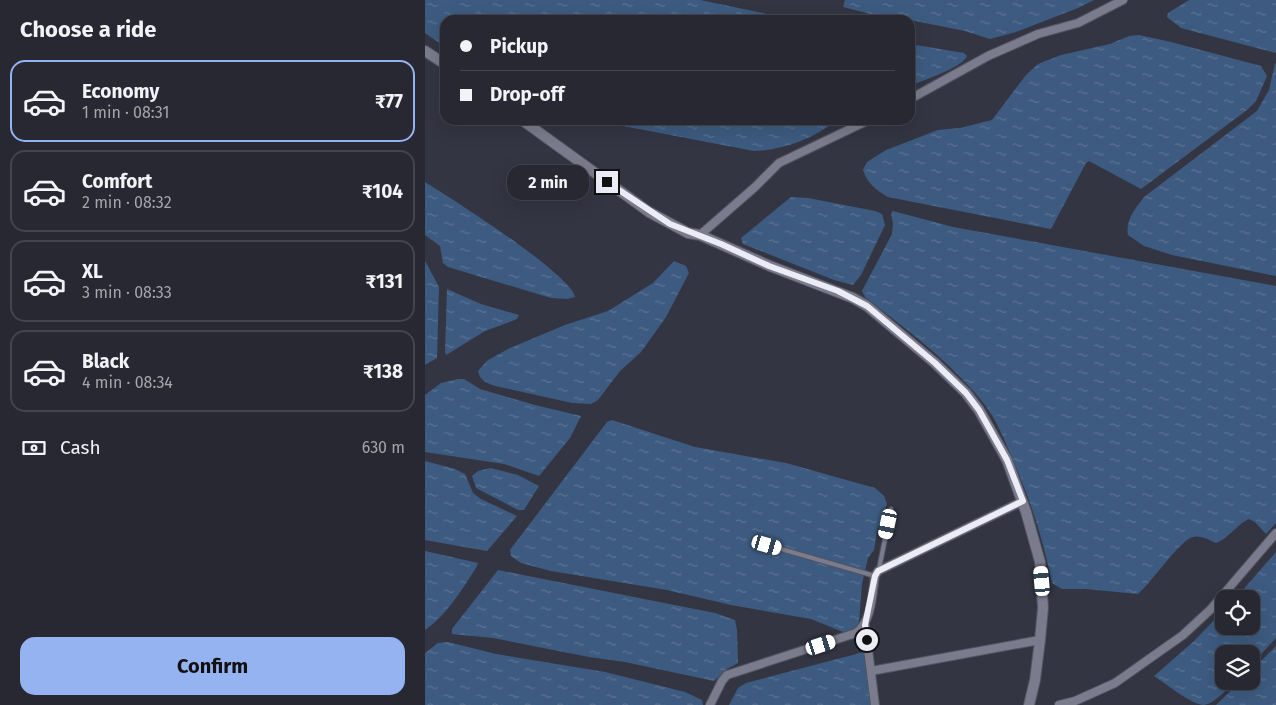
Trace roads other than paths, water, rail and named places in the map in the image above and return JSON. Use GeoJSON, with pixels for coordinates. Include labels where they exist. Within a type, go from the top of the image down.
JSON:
{"type":"FeatureCollection","features":[{"type":"Feature","properties":{"kind":"street"},"geometry":{"type":"LineString","coordinates":[[915,96],[988,56],[1037,34],[1078,23],[1123,0]]}},
{"type":"Feature","properties":{"kind":"street"},"geometry":{"type":"LineString","coordinates":[[425,51],[440,61]]}},
{"type":"Feature","properties":{"kind":"street"},"geometry":{"type":"LineString","coordinates":[[529,125],[649,212],[670,224],[769,266],[853,298],[867,306],[941,369],[966,393],[979,410],[1007,460],[1023,501],[1040,562],[1043,608],[1035,680],[1029,705]]}},
{"type":"Feature","properties":{"kind":"street"},"geometry":{"type":"LineString","coordinates":[[699,235],[755,187],[779,163],[859,125]]}},
{"type":"Feature","properties":{"kind":"street"},"geometry":{"type":"LineString","coordinates":[[875,705],[865,625],[877,574],[1023,501]]}},
{"type":"Feature","properties":{"kind":"street"},"geometry":{"type":"LineString","coordinates":[[1059,705],[1075,701],[1115,683],[1183,635],[1210,610],[1276,533]]}},
{"type":"Feature","properties":{"kind":"street"},"geometry":{"type":"LineString","coordinates":[[710,705],[727,675],[856,633],[865,625]]}},
{"type":"Feature","properties":{"kind":"street"},"geometry":{"type":"LineString","coordinates":[[871,671],[1040,640]]}},
{"type":"Feature","properties":{"kind":"lane"},"geometry":{"type":"LineString","coordinates":[[767,545],[877,574],[891,509]]}},
{"type":"Feature","properties":{"kind":"water"},"geometry":{"type":"Polygon","coordinates":[[[425,0],[700,0],[772,15],[440,15],[440,44],[425,33],[425,0]]]}},
{"type":"Feature","properties":{"kind":"water"},"geometry":{"type":"Polygon","coordinates":[[[845,0],[1094,0],[1016,32],[990,39],[965,31],[915,21],[915,15],[877,15],[843,7],[845,0]]]}},
{"type":"Feature","properties":{"kind":"water"},"geometry":{"type":"Polygon","coordinates":[[[1189,0],[1276,0],[1276,53],[1181,28],[1167,17],[1168,13],[1189,0]]]}},
{"type":"Feature","properties":{"kind":"water"},"geometry":{"type":"Polygon","coordinates":[[[1139,35],[1261,66],[1267,76],[1256,101],[1247,110],[1141,189],[1089,161],[1086,163],[1051,229],[888,197],[867,179],[863,170],[867,162],[886,150],[938,130],[960,128],[992,120],[1026,75],[1038,64],[1061,55],[1110,44],[1129,36],[1139,35]]]}},
{"type":"Feature","properties":{"kind":"water"},"geometry":{"type":"Polygon","coordinates":[[[915,45],[964,53],[967,56],[958,65],[915,84],[915,45]]]}},
{"type":"Feature","properties":{"kind":"water"},"geometry":{"type":"Polygon","coordinates":[[[1275,63],[1276,276],[1172,255],[1144,246],[1128,235],[1127,230],[1130,219],[1144,197],[1257,111],[1269,90],[1275,63]]]}},
{"type":"Feature","properties":{"kind":"water"},"geometry":{"type":"Polygon","coordinates":[[[618,125],[830,125],[808,138],[787,146],[754,151],[618,125]]]}},
{"type":"Feature","properties":{"kind":"water"},"geometry":{"type":"Polygon","coordinates":[[[425,182],[532,254],[568,286],[575,297],[567,299],[551,298],[448,267],[443,263],[440,246],[425,235],[425,182]]]}},
{"type":"Feature","properties":{"kind":"water"},"geometry":{"type":"Polygon","coordinates":[[[791,197],[808,198],[882,214],[885,225],[861,275],[853,285],[834,280],[743,244],[741,238],[791,197]]]}},
{"type":"Feature","properties":{"kind":"water"},"geometry":{"type":"Polygon","coordinates":[[[893,211],[953,227],[1276,286],[1276,523],[1266,534],[1255,522],[1249,519],[1216,543],[1205,538],[1193,537],[1181,545],[1138,594],[1086,589],[1062,589],[1052,583],[1045,551],[1031,506],[1006,444],[991,414],[981,400],[955,372],[865,297],[862,291],[892,234],[891,213],[893,211]]]}},
{"type":"Feature","properties":{"kind":"water"},"geometry":{"type":"Polygon","coordinates":[[[425,261],[439,287],[437,358],[425,365],[425,261]]]}},
{"type":"Feature","properties":{"kind":"water"},"geometry":{"type":"Polygon","coordinates":[[[674,261],[686,266],[689,273],[666,317],[641,352],[620,371],[598,400],[591,404],[572,403],[495,386],[487,383],[480,377],[478,371],[488,360],[510,348],[565,325],[608,311],[653,283],[674,261]]]}},
{"type":"Feature","properties":{"kind":"water"},"geometry":{"type":"Polygon","coordinates":[[[447,289],[481,304],[519,315],[517,319],[485,331],[446,355],[447,289]]]}},
{"type":"Feature","properties":{"kind":"water"},"geometry":{"type":"Polygon","coordinates":[[[464,379],[480,389],[581,416],[570,438],[539,476],[504,464],[425,452],[425,395],[441,383],[464,379]]]}},
{"type":"Feature","properties":{"kind":"water"},"geometry":{"type":"Polygon","coordinates":[[[612,420],[695,447],[786,463],[875,488],[884,496],[887,504],[877,531],[874,550],[868,558],[862,584],[859,622],[855,631],[848,634],[811,619],[731,605],[667,590],[551,571],[521,563],[511,556],[510,550],[607,422],[612,420]]]}},
{"type":"Feature","properties":{"kind":"water"},"geometry":{"type":"Polygon","coordinates":[[[425,461],[455,469],[465,474],[473,493],[481,499],[517,516],[487,551],[425,540],[425,461]]]}},
{"type":"Feature","properties":{"kind":"water"},"geometry":{"type":"Polygon","coordinates":[[[491,468],[518,475],[539,486],[524,510],[518,510],[476,488],[472,476],[478,471],[491,468]]]}},
{"type":"Feature","properties":{"kind":"water"},"geometry":{"type":"Polygon","coordinates":[[[425,551],[478,563],[454,601],[425,630],[425,551]]]}},
{"type":"Feature","properties":{"kind":"water"},"geometry":{"type":"Polygon","coordinates":[[[1276,552],[1276,638],[1260,655],[1260,645],[1215,645],[1215,690],[1226,690],[1217,698],[1204,705],[1186,698],[1154,676],[1193,642],[1215,619],[1215,635],[1260,635],[1260,590],[1243,590],[1276,552]]]}},
{"type":"Feature","properties":{"kind":"water"},"geometry":{"type":"Polygon","coordinates":[[[498,570],[715,613],[735,620],[738,663],[727,669],[714,681],[625,662],[589,657],[493,638],[452,634],[452,629],[498,570]]]}},
{"type":"Feature","properties":{"kind":"water"},"geometry":{"type":"Polygon","coordinates":[[[448,642],[496,654],[605,672],[685,692],[702,700],[703,705],[425,705],[425,653],[438,643],[448,642]]]}},
{"type":"Feature","properties":{"kind":"water"},"geometry":{"type":"Polygon","coordinates":[[[1276,646],[1276,705],[1216,705],[1232,690],[1260,690],[1260,662],[1276,646]]]}},
{"type":"Feature","properties":{"kind":"water"},"geometry":{"type":"Polygon","coordinates":[[[864,652],[871,705],[729,705],[738,688],[746,683],[864,652]]]}}]}
